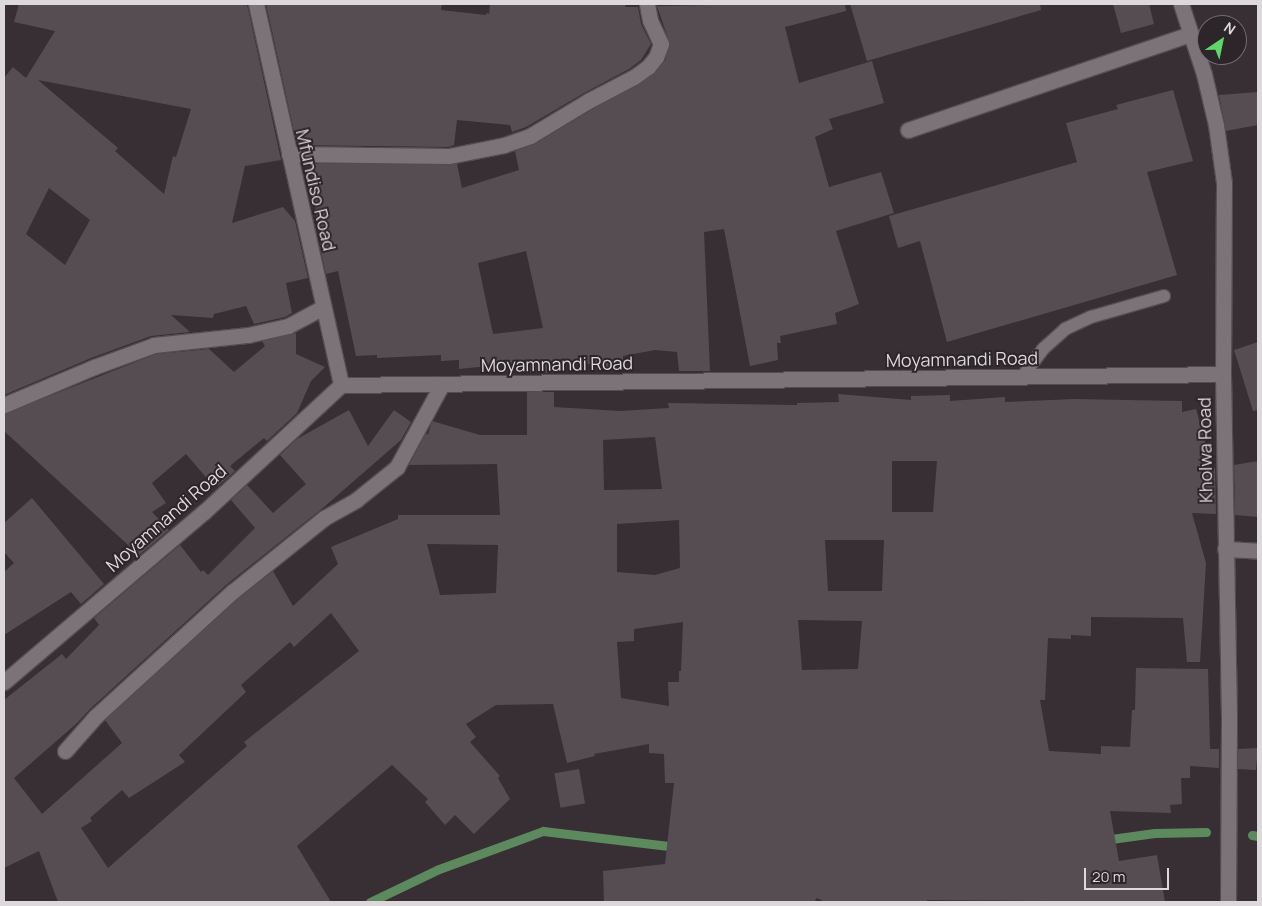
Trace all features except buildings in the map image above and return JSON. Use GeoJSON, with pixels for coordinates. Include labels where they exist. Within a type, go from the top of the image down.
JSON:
{"type":"FeatureCollection","features":[{"type":"Feature","properties":{"kind":"street","name":"Mfundiso Road"},"geometry":{"type":"LineString","coordinates":[[256,4],[341,385]]}},
{"type":"Feature","properties":{"kind":"street"},"geometry":{"type":"LineString","coordinates":[[289,154],[449,156],[504,145],[530,136],[588,101],[634,77],[652,62],[661,44],[650,20],[647,4]]}},
{"type":"Feature","properties":{"kind":"street","name":"Kholwa Road"},"geometry":{"type":"LineString","coordinates":[[1181,4],[1208,91],[1216,125],[1224,183],[1223,374],[1229,717],[1228,902]]}},
{"type":"Feature","properties":{"kind":"street"},"geometry":{"type":"LineString","coordinates":[[908,130],[1190,34]]}},
{"type":"Feature","properties":{"kind":"street"},"geometry":{"type":"LineString","coordinates":[[4,405],[94,367],[154,345],[248,335],[288,326],[323,307]]}},
{"type":"Feature","properties":{"kind":"street","name":"Moyamnandi Road"},"geometry":{"type":"LineString","coordinates":[[4,682],[204,512],[341,385],[1223,374]]}},
{"type":"Feature","properties":{"kind":"street"},"geometry":{"type":"LineString","coordinates":[[65,751],[96,716],[232,592],[324,518],[356,500],[397,467],[442,384]]}},
{"type":"Feature","properties":{"kind":"street"},"geometry":{"type":"LineString","coordinates":[[1225,550],[1258,551]]}},
{"type":"Feature","properties":{"kind":"lane"},"geometry":{"type":"LineString","coordinates":[[1022,377],[1043,349],[1065,329],[1091,317],[1164,296]]}},
{"type":"Feature","properties":{"kind":"waterway"},"geometry":{"type":"LineString","coordinates":[[370,902],[439,869],[543,831],[677,847]]}},
{"type":"Feature","properties":{"kind":"waterway"},"geometry":{"type":"LineString","coordinates":[[1104,840],[1155,833],[1206,832]]}},
{"type":"Feature","properties":{"kind":"waterway"},"geometry":{"type":"LineString","coordinates":[[1252,835],[1258,836]]}}]}
